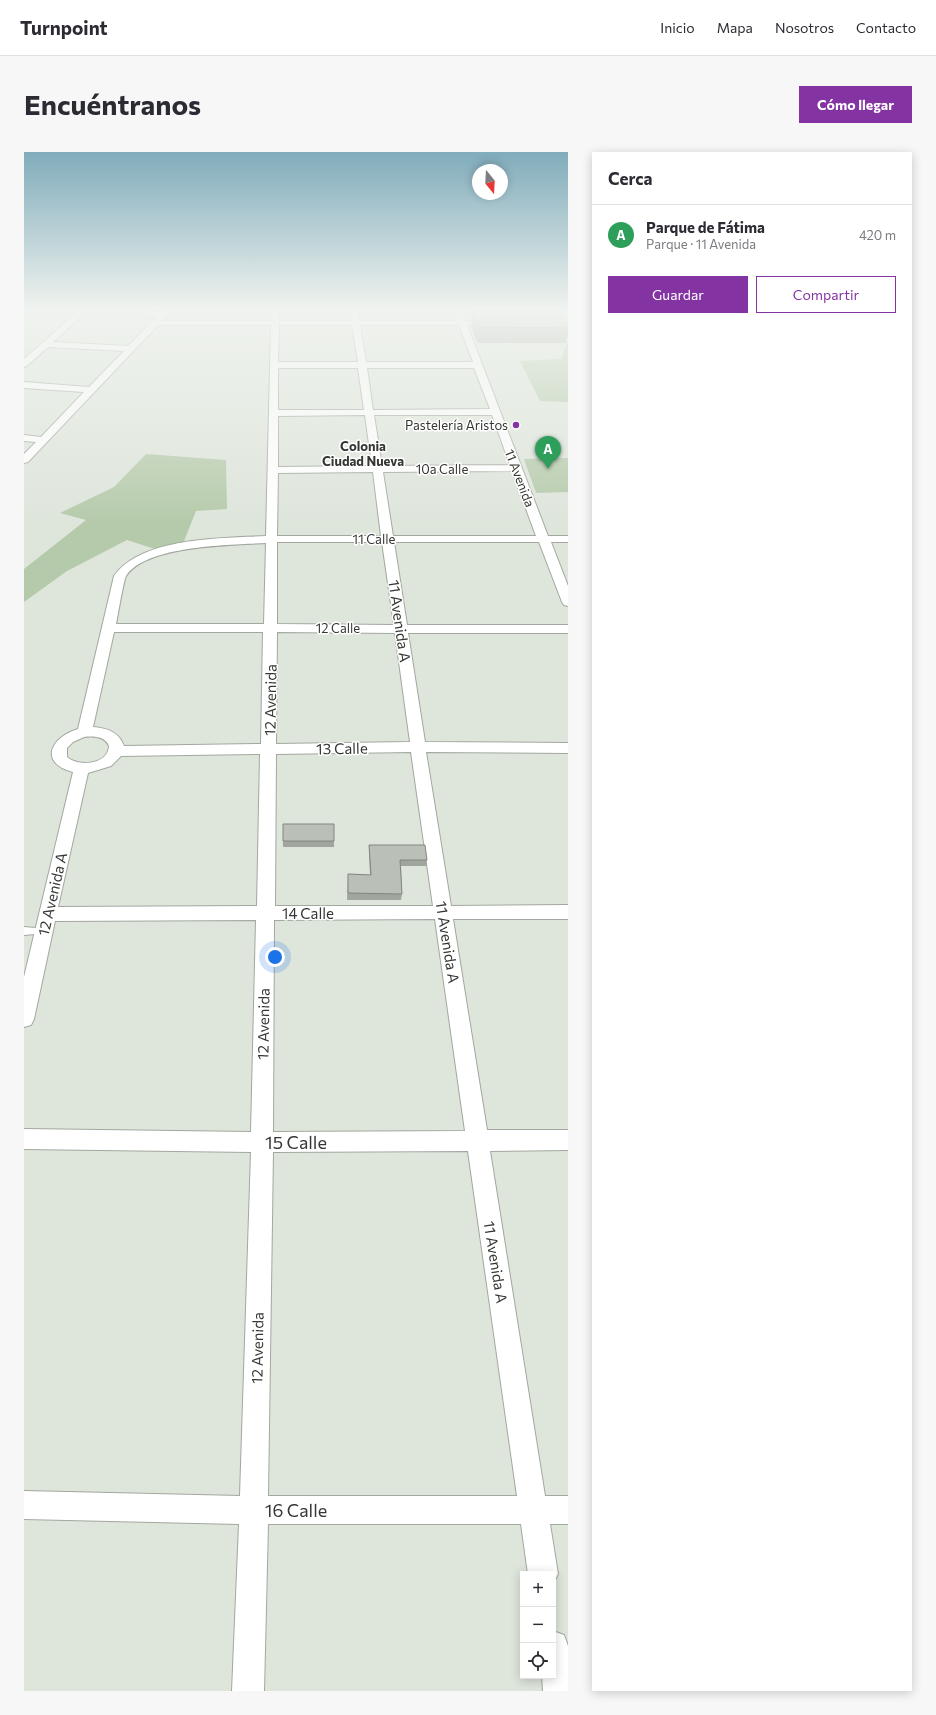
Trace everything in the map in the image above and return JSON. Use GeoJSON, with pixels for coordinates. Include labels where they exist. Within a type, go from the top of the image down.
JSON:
{"type":"FeatureCollection","features":[{"type":"Feature","properties":{"kind":"street"},"geometry":{"type":"LineString","coordinates":[[24,460],[100,381]]}},
{"type":"Feature","properties":{"kind":"street","name":"12 Avenida"},"geometry":{"type":"LineString","coordinates":[[248,1691],[254,1510],[262,1142],[274,381]]}},
{"type":"Feature","properties":{"kind":"street","name":"11 Avenida A"},"geometry":{"type":"LineString","coordinates":[[364,381],[543,1571]]}},
{"type":"Feature","properties":{"kind":"street","name":"11 Avenida"},"geometry":{"type":"LineString","coordinates":[[483,381],[568,602]]}},
{"type":"Feature","properties":{"kind":"street"},"geometry":{"type":"LineString","coordinates":[[24,385],[91,390]]}},
{"type":"Feature","properties":{"kind":"street"},"geometry":{"type":"LineString","coordinates":[[273,413],[496,412]]}},
{"type":"Feature","properties":{"kind":"street"},"geometry":{"type":"LineString","coordinates":[[24,438],[44,440]]}},
{"type":"Feature","properties":{"kind":"street","name":"10a Calle"},"geometry":{"type":"LineString","coordinates":[[272,470],[516,468]]}},
{"type":"Feature","properties":{"kind":"street","name":"11 Calle"},"geometry":{"type":"LineString","coordinates":[[108,628],[120,576],[141,559],[172,548],[204,543],[271,539],[568,539]]}},
{"type":"Feature","properties":{"kind":"street"},"geometry":{"type":"LineString","coordinates":[[85,732],[108,628]]}},
{"type":"Feature","properties":{"kind":"street","name":"12 Calle"},"geometry":{"type":"LineString","coordinates":[[108,628],[568,629]]}},
{"type":"Feature","properties":{"kind":"street"},"geometry":{"type":"LineString","coordinates":[[85,732],[94,732],[109,736],[117,745],[116,751],[111,759],[102,765],[80,768],[65,764],[60,760],[58,754],[59,748],[68,738],[85,732]]}},
{"type":"Feature","properties":{"kind":"street","name":"13 Calle"},"geometry":{"type":"LineString","coordinates":[[116,751],[418,747],[568,748]]}},
{"type":"Feature","properties":{"kind":"street","name":"12 Avenida A"},"geometry":{"type":"LineString","coordinates":[[24,1019],[80,768]]}},
{"type":"Feature","properties":{"kind":"street","name":"14 Calle"},"geometry":{"type":"LineString","coordinates":[[46,923],[265,913],[568,912]]}},
{"type":"Feature","properties":{"kind":"street","name":"15 Calle"},"geometry":{"type":"LineString","coordinates":[[24,1139],[262,1142],[568,1140]]}},
{"type":"Feature","properties":{"kind":"street","name":"16 Calle"},"geometry":{"type":"LineString","coordinates":[[24,1505],[254,1510],[568,1510]]}},
{"type":"Feature","properties":{"kind":"street"},"geometry":{"type":"LineString","coordinates":[[556,1668],[559,1691]]}},
{"type":"Feature","properties":{"kind":"lane"},"geometry":{"type":"LineString","coordinates":[[24,931],[46,923]]}},
{"type":"Feature","properties":{"kind":"green space"},"geometry":{"type":"Polygon","coordinates":[[[530,381],[568,381],[568,402],[540,401],[530,381]]]}},
{"type":"Feature","properties":{"kind":"green space"},"geometry":{"type":"Polygon","coordinates":[[[146,454],[226,460],[227,509],[196,511],[184,541],[155,549],[127,540],[67,571],[24,602],[24,569],[86,520],[60,513],[114,487],[146,454]]]}},
{"type":"Feature","properties":{"kind":"green space"},"geometry":{"type":"Polygon","coordinates":[[[568,458],[568,492],[536,493],[524,459],[568,458]]]}},
{"type":"Feature","properties":{"kind":"building"},"geometry":{"type":"Polygon","coordinates":[[[283,824],[334,824],[334,841],[283,841],[283,824]]]}},
{"type":"Feature","properties":{"kind":"building"},"geometry":{"type":"Polygon","coordinates":[[[369,845],[425,845],[427,860],[400,860],[402,894],[348,893],[348,874],[371,875],[369,845]]]}},
{"type":"Feature","properties":{"kind":"place","name":"Pastelería Aristos"},"geometry":{"type":"Point","coordinates":[516,425]}},
{"type":"Feature","properties":{"kind":"place","name":"Parque de Fátima"},"geometry":{"type":"Point","coordinates":[548,469]}},
{"type":"Feature","properties":{"kind":"district","name":"Colonia Ciudad Nueva"},"geometry":{"type":"Point","coordinates":[363,454]}}]}
